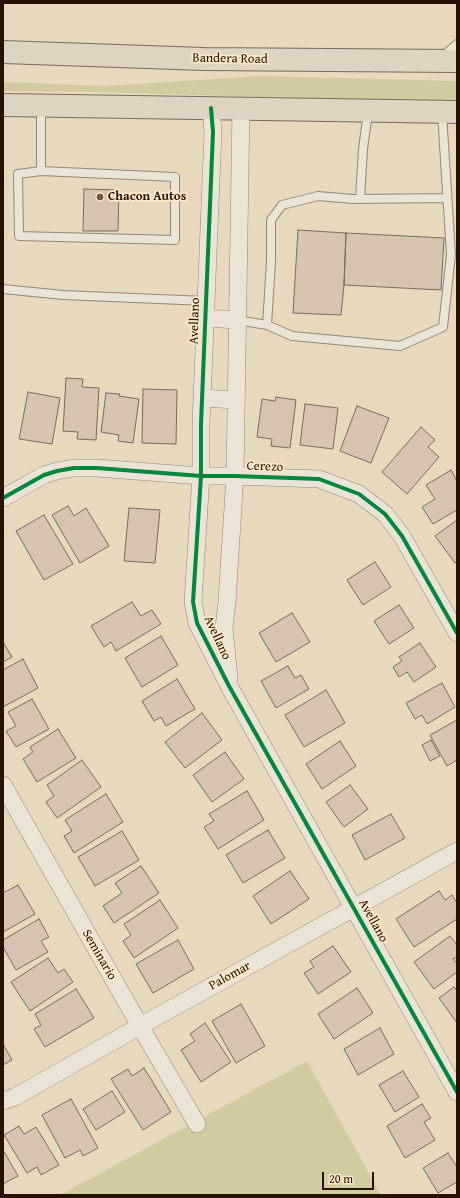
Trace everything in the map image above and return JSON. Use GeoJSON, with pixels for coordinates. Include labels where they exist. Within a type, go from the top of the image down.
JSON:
{"type":"FeatureCollection","features":[{"type":"Feature","properties":{"kind":"main road","name":"Bandera Road"},"geometry":{"type":"LineString","coordinates":[[3,52],[204,59],[447,61]]}},
{"type":"Feature","properties":{"kind":"main road"},"geometry":{"type":"LineString","coordinates":[[3,105],[450,112]]}},
{"type":"Feature","properties":{"kind":"street","name":"Avellano"},"geometry":{"type":"LineString","coordinates":[[211,108],[213,132],[202,398],[201,476],[193,602],[197,623],[229,686],[457,1092]]}},
{"type":"Feature","properties":{"kind":"street","name":"Avellano"},"geometry":{"type":"LineString","coordinates":[[229,686],[224,628],[227,602],[234,476],[241,108]]}},
{"type":"Feature","properties":{"kind":"street","name":"Avellano"},"geometry":{"type":"LineString","coordinates":[[205,318],[237,320]]}},
{"type":"Feature","properties":{"kind":"street"},"geometry":{"type":"LineString","coordinates":[[202,398],[236,400]]}},
{"type":"Feature","properties":{"kind":"street","name":"Cerezo"},"geometry":{"type":"LineString","coordinates":[[3,498],[44,475],[74,468],[97,468],[201,476],[319,479],[359,494],[385,514],[402,536],[457,633]]}},
{"type":"Feature","properties":{"kind":"street","name":"Seminario"},"geometry":{"type":"LineString","coordinates":[[3,785],[197,1124]]}},
{"type":"Feature","properties":{"kind":"street","name":"Palomar"},"geometry":{"type":"LineString","coordinates":[[3,1101],[15,1097],[140,1026],[457,851]]}},
{"type":"Feature","properties":{"kind":"lane"},"geometry":{"type":"LineString","coordinates":[[447,61],[457,44]]}},
{"type":"Feature","properties":{"kind":"lane"},"geometry":{"type":"LineString","coordinates":[[41,106],[41,171]]}},
{"type":"Feature","properties":{"kind":"lane"},"geometry":{"type":"LineString","coordinates":[[360,199],[363,149],[368,111]]}},
{"type":"Feature","properties":{"kind":"lane"},"geometry":{"type":"LineString","coordinates":[[237,320],[267,325],[292,336],[400,346],[444,327],[451,255],[447,198],[450,112]]}},
{"type":"Feature","properties":{"kind":"lane"},"geometry":{"type":"LineString","coordinates":[[41,171],[175,177],[175,240],[19,236],[18,174],[41,171]]}},
{"type":"Feature","properties":{"kind":"lane"},"geometry":{"type":"LineString","coordinates":[[267,325],[271,262],[271,220],[282,205],[318,196],[360,199],[447,198]]}},
{"type":"Feature","properties":{"kind":"lane"},"geometry":{"type":"LineString","coordinates":[[3,289],[63,295],[206,301]]}},
{"type":"Feature","properties":{"kind":"shaded area"},"geometry":{"type":"Polygon","coordinates":[[[261,76],[457,81],[457,100],[326,99],[94,92],[3,91],[3,82],[104,86],[261,76]]]}},
{"type":"Feature","properties":{"kind":"shaded area"},"geometry":{"type":"Polygon","coordinates":[[[307,1061],[381,1195],[60,1195],[307,1061]]]}},
{"type":"Feature","properties":{"kind":"building"},"geometry":{"type":"Polygon","coordinates":[[[84,189],[119,190],[118,231],[83,231],[84,189]]]}},
{"type":"Feature","properties":{"kind":"building"},"geometry":{"type":"Polygon","coordinates":[[[298,230],[346,233],[341,315],[293,313],[298,230]]]}},
{"type":"Feature","properties":{"kind":"building"},"geometry":{"type":"Polygon","coordinates":[[[346,233],[444,238],[441,290],[344,285],[346,233]]]}},
{"type":"Feature","properties":{"kind":"building"},"geometry":{"type":"Polygon","coordinates":[[[66,378],[83,379],[82,387],[99,388],[96,440],[77,439],[78,432],[63,431],[66,378]]]}},
{"type":"Feature","properties":{"kind":"building"},"geometry":{"type":"Polygon","coordinates":[[[143,389],[177,390],[176,444],[142,443],[143,389]]]}},
{"type":"Feature","properties":{"kind":"building"},"geometry":{"type":"Polygon","coordinates":[[[28,392],[60,398],[52,444],[19,439],[28,392]]]}},
{"type":"Feature","properties":{"kind":"building"},"geometry":{"type":"Polygon","coordinates":[[[106,393],[120,394],[119,396],[139,399],[133,443],[118,441],[119,435],[101,432],[106,393]]]}},
{"type":"Feature","properties":{"kind":"building"},"geometry":{"type":"Polygon","coordinates":[[[276,397],[296,400],[290,448],[271,446],[272,439],[257,437],[262,399],[275,401],[276,397]]]}},
{"type":"Feature","properties":{"kind":"building"},"geometry":{"type":"Polygon","coordinates":[[[305,404],[338,408],[333,449],[300,445],[305,404]]]}},
{"type":"Feature","properties":{"kind":"building"},"geometry":{"type":"Polygon","coordinates":[[[357,406],[389,418],[371,463],[340,451],[357,406]]]}},
{"type":"Feature","properties":{"kind":"building"},"geometry":{"type":"Polygon","coordinates":[[[421,427],[435,440],[428,447],[439,457],[407,494],[382,472],[421,427]]]}},
{"type":"Feature","properties":{"kind":"building"},"geometry":{"type":"Polygon","coordinates":[[[451,470],[457,481],[457,510],[433,524],[422,507],[435,499],[426,485],[451,470]]]}},
{"type":"Feature","properties":{"kind":"building"},"geometry":{"type":"Polygon","coordinates":[[[68,506],[74,516],[86,508],[109,546],[80,563],[52,515],[68,506]]]}},
{"type":"Feature","properties":{"kind":"building"},"geometry":{"type":"Polygon","coordinates":[[[129,508],[160,510],[155,563],[124,561],[129,508]]]}},
{"type":"Feature","properties":{"kind":"building"},"geometry":{"type":"Polygon","coordinates":[[[44,515],[73,564],[44,580],[16,531],[44,515]]]}},
{"type":"Feature","properties":{"kind":"building"},"geometry":{"type":"Polygon","coordinates":[[[457,520],[457,562],[455,563],[435,536],[457,520]]]}},
{"type":"Feature","properties":{"kind":"building"},"geometry":{"type":"Polygon","coordinates":[[[375,562],[391,587],[363,605],[347,580],[375,562]]]}},
{"type":"Feature","properties":{"kind":"building"},"geometry":{"type":"Polygon","coordinates":[[[132,602],[141,616],[152,610],[161,624],[116,651],[111,642],[104,647],[91,626],[132,602]]]}},
{"type":"Feature","properties":{"kind":"building"},"geometry":{"type":"Polygon","coordinates":[[[399,605],[414,628],[389,644],[374,621],[399,605]]]}},
{"type":"Feature","properties":{"kind":"building"},"geometry":{"type":"Polygon","coordinates":[[[292,613],[310,642],[276,662],[259,633],[292,613]]]}},
{"type":"Feature","properties":{"kind":"building"},"geometry":{"type":"Polygon","coordinates":[[[161,636],[178,665],[142,687],[125,658],[161,636]]]}},
{"type":"Feature","properties":{"kind":"building"},"geometry":{"type":"Polygon","coordinates":[[[3,642],[12,657],[3,662],[3,642]]]}},
{"type":"Feature","properties":{"kind":"building"},"geometry":{"type":"Polygon","coordinates":[[[420,643],[436,667],[414,682],[407,672],[399,677],[393,667],[402,661],[399,657],[420,643]]]}},
{"type":"Feature","properties":{"kind":"building"},"geometry":{"type":"Polygon","coordinates":[[[23,659],[38,688],[3,707],[3,670],[23,659]]]}},
{"type":"Feature","properties":{"kind":"building"},"geometry":{"type":"Polygon","coordinates":[[[288,666],[295,678],[301,675],[309,689],[276,708],[261,681],[288,666]]]}},
{"type":"Feature","properties":{"kind":"building"},"geometry":{"type":"Polygon","coordinates":[[[177,679],[195,709],[166,726],[161,717],[154,721],[142,701],[177,679]]]}},
{"type":"Feature","properties":{"kind":"building"},"geometry":{"type":"Polygon","coordinates":[[[442,683],[455,707],[427,724],[422,715],[415,719],[406,703],[442,683]]]}},
{"type":"Feature","properties":{"kind":"building"},"geometry":{"type":"Polygon","coordinates":[[[326,690],[345,723],[304,747],[285,715],[326,690]]]}},
{"type":"Feature","properties":{"kind":"building"},"geometry":{"type":"Polygon","coordinates":[[[32,699],[49,729],[16,747],[6,731],[16,726],[8,712],[32,699]]]}},
{"type":"Feature","properties":{"kind":"building"},"geometry":{"type":"Polygon","coordinates":[[[202,713],[222,740],[185,768],[165,742],[202,713]]]}},
{"type":"Feature","properties":{"kind":"building"},"geometry":{"type":"Polygon","coordinates":[[[457,720],[457,760],[447,766],[430,735],[457,720]]]}},
{"type":"Feature","properties":{"kind":"building"},"geometry":{"type":"Polygon","coordinates":[[[58,729],[76,758],[37,782],[23,759],[33,752],[30,747],[58,729]]]}},
{"type":"Feature","properties":{"kind":"building"},"geometry":{"type":"Polygon","coordinates":[[[431,740],[440,756],[430,761],[422,745],[431,740]]]}},
{"type":"Feature","properties":{"kind":"building"},"geometry":{"type":"Polygon","coordinates":[[[340,741],[356,766],[322,789],[306,764],[340,741]]]}},
{"type":"Feature","properties":{"kind":"building"},"geometry":{"type":"Polygon","coordinates":[[[225,752],[244,779],[212,802],[193,775],[225,752]]]}},
{"type":"Feature","properties":{"kind":"building"},"geometry":{"type":"Polygon","coordinates":[[[82,760],[101,787],[57,818],[46,802],[54,796],[47,785],[82,760]]]}},
{"type":"Feature","properties":{"kind":"building"},"geometry":{"type":"Polygon","coordinates":[[[350,785],[368,809],[344,827],[326,802],[350,785]]]}},
{"type":"Feature","properties":{"kind":"building"},"geometry":{"type":"Polygon","coordinates":[[[247,791],[264,820],[218,849],[204,827],[214,821],[209,814],[247,791]]]}},
{"type":"Feature","properties":{"kind":"building"},"geometry":{"type":"Polygon","coordinates":[[[106,794],[123,822],[74,853],[64,836],[72,831],[65,820],[106,794]]]}},
{"type":"Feature","properties":{"kind":"building"},"geometry":{"type":"Polygon","coordinates":[[[391,814],[405,838],[365,860],[352,835],[391,814]]]}},
{"type":"Feature","properties":{"kind":"building"},"geometry":{"type":"Polygon","coordinates":[[[268,830],[285,858],[243,883],[226,855],[268,830]]]}},
{"type":"Feature","properties":{"kind":"building"},"geometry":{"type":"Polygon","coordinates":[[[122,831],[139,860],[95,886],[78,857],[122,831]]]}},
{"type":"Feature","properties":{"kind":"building"},"geometry":{"type":"Polygon","coordinates":[[[141,866],[159,893],[114,923],[103,906],[122,893],[115,883],[141,866]]]}},
{"type":"Feature","properties":{"kind":"building"},"geometry":{"type":"Polygon","coordinates":[[[290,871],[309,899],[271,924],[253,896],[290,871]]]}},
{"type":"Feature","properties":{"kind":"building"},"geometry":{"type":"Polygon","coordinates":[[[18,885],[35,914],[3,932],[3,893],[18,885]]]}},
{"type":"Feature","properties":{"kind":"building"},"geometry":{"type":"Polygon","coordinates":[[[439,891],[445,900],[452,895],[457,903],[457,919],[414,947],[396,919],[439,891]]]}},
{"type":"Feature","properties":{"kind":"building"},"geometry":{"type":"Polygon","coordinates":[[[160,900],[178,928],[134,958],[123,941],[131,935],[124,924],[160,900]]]}},
{"type":"Feature","properties":{"kind":"building"},"geometry":{"type":"Polygon","coordinates":[[[39,919],[49,937],[41,941],[48,952],[16,970],[3,947],[3,940],[39,919]]]}},
{"type":"Feature","properties":{"kind":"building"},"geometry":{"type":"Polygon","coordinates":[[[450,936],[457,945],[457,957],[453,959],[457,964],[457,972],[434,989],[414,962],[450,936]]]}},
{"type":"Feature","properties":{"kind":"building"},"geometry":{"type":"Polygon","coordinates":[[[178,940],[194,969],[153,993],[136,964],[178,940]]]}},
{"type":"Feature","properties":{"kind":"building"},"geometry":{"type":"Polygon","coordinates":[[[333,946],[351,972],[318,994],[304,973],[314,967],[310,961],[333,946]]]}},
{"type":"Feature","properties":{"kind":"building"},"geometry":{"type":"Polygon","coordinates":[[[48,958],[58,973],[64,969],[73,982],[30,1011],[11,982],[48,958]]]}},
{"type":"Feature","properties":{"kind":"building"},"geometry":{"type":"Polygon","coordinates":[[[454,987],[457,991],[457,1023],[439,998],[454,987]]]}},
{"type":"Feature","properties":{"kind":"building"},"geometry":{"type":"Polygon","coordinates":[[[357,988],[373,1013],[334,1039],[318,1014],[357,988]]]}},
{"type":"Feature","properties":{"kind":"building"},"geometry":{"type":"Polygon","coordinates":[[[76,989],[94,1018],[45,1047],[34,1029],[41,1025],[35,1014],[76,989]]]}},
{"type":"Feature","properties":{"kind":"building"},"geometry":{"type":"Polygon","coordinates":[[[241,1004],[265,1046],[236,1063],[212,1021],[241,1004]]]}},
{"type":"Feature","properties":{"kind":"building"},"geometry":{"type":"Polygon","coordinates":[[[205,1023],[231,1062],[201,1082],[181,1050],[195,1041],[190,1034],[205,1023]]]}},
{"type":"Feature","properties":{"kind":"building"},"geometry":{"type":"Polygon","coordinates":[[[380,1028],[394,1054],[358,1075],[344,1049],[380,1028]]]}},
{"type":"Feature","properties":{"kind":"building"},"geometry":{"type":"Polygon","coordinates":[[[3,1044],[12,1060],[3,1065],[3,1044]]]}},
{"type":"Feature","properties":{"kind":"building"},"geometry":{"type":"Polygon","coordinates":[[[144,1068],[171,1112],[143,1130],[111,1079],[128,1069],[132,1076],[144,1068]]]}},
{"type":"Feature","properties":{"kind":"building"},"geometry":{"type":"Polygon","coordinates":[[[403,1071],[419,1097],[395,1112],[379,1085],[403,1071]]]}},
{"type":"Feature","properties":{"kind":"building"},"geometry":{"type":"Polygon","coordinates":[[[112,1091],[125,1112],[96,1130],[83,1109],[112,1091]]]}},
{"type":"Feature","properties":{"kind":"building"},"geometry":{"type":"Polygon","coordinates":[[[71,1099],[98,1148],[83,1156],[80,1150],[65,1158],[42,1115],[71,1099]]]}},
{"type":"Feature","properties":{"kind":"building"},"geometry":{"type":"Polygon","coordinates":[[[422,1104],[431,1118],[424,1122],[435,1140],[405,1158],[387,1126],[422,1104]]]}},
{"type":"Feature","properties":{"kind":"building"},"geometry":{"type":"Polygon","coordinates":[[[19,1126],[24,1134],[36,1127],[59,1165],[41,1175],[37,1167],[27,1173],[4,1135],[19,1126]]]}},
{"type":"Feature","properties":{"kind":"building"},"geometry":{"type":"Polygon","coordinates":[[[3,1150],[18,1176],[3,1184],[3,1150]]]}},
{"type":"Feature","properties":{"kind":"building"},"geometry":{"type":"Polygon","coordinates":[[[448,1153],[457,1167],[457,1182],[438,1193],[423,1168],[448,1153]]]}},
{"type":"Feature","properties":{"kind":"cycle path"},"geometry":{"type":"LineString","coordinates":[[211,108],[213,132],[201,424],[201,476],[193,602],[197,623],[229,686],[457,1092]]}},
{"type":"Feature","properties":{"kind":"cycle path"},"geometry":{"type":"LineString","coordinates":[[3,498],[44,475],[74,468],[97,468],[201,476],[319,479],[359,494],[385,514],[402,536],[457,633]]}},
{"type":"Feature","properties":{"kind":"place","name":"Chacon Autos"},"geometry":{"type":"Point","coordinates":[100,197]}}]}
